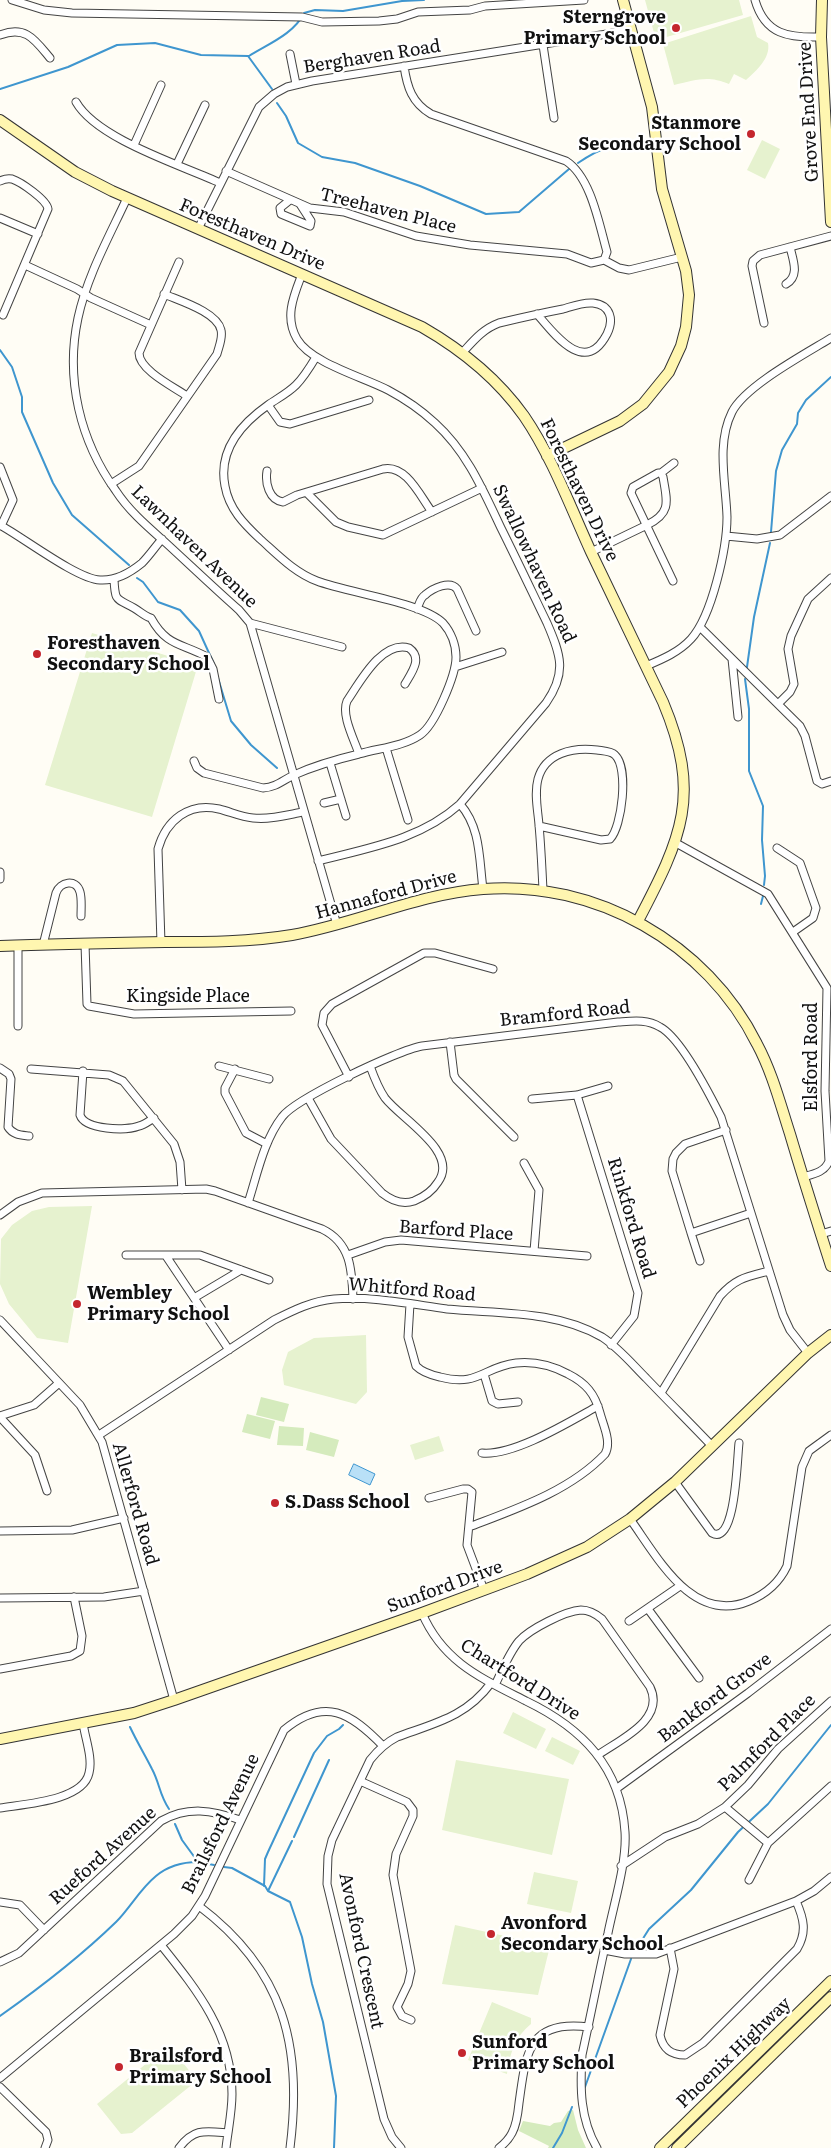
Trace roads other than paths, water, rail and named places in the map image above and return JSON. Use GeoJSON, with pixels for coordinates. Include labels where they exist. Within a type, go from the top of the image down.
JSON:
{"type":"FeatureCollection","features":[{"type":"Feature","properties":{"kind":"street"},"geometry":{"type":"LineString","coordinates":[[12,0],[44,10],[72,13],[302,17],[322,22],[379,21],[397,19],[418,12],[470,10],[485,6],[584,0]]}},
{"type":"Feature","properties":{"kind":"street"},"geometry":{"type":"LineString","coordinates":[[547,456],[626,416],[643,404],[664,378],[681,346],[689,311],[688,285],[682,257],[662,189],[652,107],[623,0]]}},
{"type":"Feature","properties":{"kind":"street"},"geometry":{"type":"LineString","coordinates":[[755,0],[761,15],[774,30],[790,36],[821,37]]}},
{"type":"Feature","properties":{"kind":"street","name":"Grove End Drive"},"geometry":{"type":"LineString","coordinates":[[822,0],[821,37],[829,141],[831,222]]}},
{"type":"Feature","properties":{"kind":"street","name":"Berghaven Road"},"geometry":{"type":"LineString","coordinates":[[198,229],[260,107],[274,94],[296,84],[543,46],[632,30]]}},
{"type":"Feature","properties":{"kind":"street"},"geometry":{"type":"LineString","coordinates":[[0,36],[17,32],[26,34],[50,58]]}},
{"type":"Feature","properties":{"kind":"street"},"geometry":{"type":"LineString","coordinates":[[543,46],[554,118]]}},
{"type":"Feature","properties":{"kind":"street"},"geometry":{"type":"LineString","coordinates":[[290,54],[296,84]]}},
{"type":"Feature","properties":{"kind":"street"},"geometry":{"type":"LineString","coordinates":[[404,66],[406,80],[413,98],[418,105],[431,114],[566,161],[573,166],[586,184],[603,239],[605,259],[619,268],[629,270],[682,257]]}},
{"type":"Feature","properties":{"kind":"street"},"geometry":{"type":"LineString","coordinates":[[134,145],[161,85]]}},
{"type":"Feature","properties":{"kind":"street"},"geometry":{"type":"LineString","coordinates":[[76,102],[81,111],[93,122],[134,145],[220,184]]}},
{"type":"Feature","properties":{"kind":"street"},"geometry":{"type":"LineString","coordinates":[[177,164],[205,105]]}},
{"type":"Feature","properties":{"kind":"street","name":"Foresthaven Drive"},"geometry":{"type":"LineString","coordinates":[[0,120],[75,172],[127,198],[416,324],[463,352],[484,370],[510,397],[529,424],[547,456],[670,718],[681,758],[684,799],[676,843],[666,867],[638,921]]}},
{"type":"Feature","properties":{"kind":"street","name":"Treehaven Place"},"geometry":{"type":"LineString","coordinates":[[226,171],[310,208],[358,216],[416,236],[470,245],[567,254],[591,263],[605,259]]}},
{"type":"Feature","properties":{"kind":"street"},"geometry":{"type":"LineString","coordinates":[[0,181],[8,178],[14,180],[47,204],[48,212],[3,315]]}},
{"type":"Feature","properties":{"kind":"street","name":"Lawnhaven Avenue"},"geometry":{"type":"LineString","coordinates":[[127,198],[85,295],[78,317],[73,366],[75,388],[84,432],[99,466],[132,512],[239,610],[250,623],[337,925]]}},
{"type":"Feature","properties":{"kind":"street"},"geometry":{"type":"LineString","coordinates":[[290,200],[280,208],[281,214],[310,226],[312,222],[300,204]]}},
{"type":"Feature","properties":{"kind":"street"},"geometry":{"type":"LineString","coordinates":[[0,218],[38,234]]}},
{"type":"Feature","properties":{"kind":"street"},"geometry":{"type":"LineString","coordinates":[[764,323],[752,266],[753,261],[760,256],[831,236]]}},
{"type":"Feature","properties":{"kind":"street"},"geometry":{"type":"LineString","coordinates":[[786,284],[791,281],[795,273],[790,247]]}},
{"type":"Feature","properties":{"kind":"street"},"geometry":{"type":"LineString","coordinates":[[178,262],[139,353],[140,361],[144,366],[187,396]]}},
{"type":"Feature","properties":{"kind":"street"},"geometry":{"type":"LineString","coordinates":[[25,265],[151,325]]}},
{"type":"Feature","properties":{"kind":"street","name":"Swallowhaven Road"},"geometry":{"type":"LineString","coordinates":[[302,274],[292,300],[290,317],[297,339],[303,347],[316,357],[388,390],[425,415],[452,441],[472,469],[482,488],[547,623],[557,646],[561,666],[556,686],[546,703],[460,804],[446,817],[411,835],[318,862]]}},
{"type":"Feature","properties":{"kind":"street"},"geometry":{"type":"LineString","coordinates":[[111,484],[139,466],[217,354],[222,332],[220,326],[213,318],[164,294]]}},
{"type":"Feature","properties":{"kind":"street"},"geometry":{"type":"LineString","coordinates":[[463,352],[480,334],[493,325],[537,314],[592,303],[604,306],[609,310],[611,323],[608,332],[597,347],[592,351],[584,352],[564,345],[537,314]]}},
{"type":"Feature","properties":{"kind":"street"},"geometry":{"type":"LineString","coordinates":[[646,666],[679,650],[691,639],[700,626],[711,596],[726,536],[723,450],[724,436],[732,412],[737,404],[760,384],[831,338]]}},
{"type":"Feature","properties":{"kind":"street"},"geometry":{"type":"LineString","coordinates":[[194,761],[197,768],[204,773],[263,788],[277,785],[293,775],[415,738],[427,729],[433,720],[455,667],[455,645],[448,630],[437,618],[418,609],[330,585],[306,576],[284,560],[238,516],[228,499],[224,466],[230,445],[251,418],[296,386],[316,357]]}},
{"type":"Feature","properties":{"kind":"street"},"geometry":{"type":"LineString","coordinates":[[268,405],[280,422],[290,424],[369,400]]}},
{"type":"Feature","properties":{"kind":"street"},"geometry":{"type":"LineString","coordinates":[[673,581],[630,491],[635,485],[661,473],[674,463]]}},
{"type":"Feature","properties":{"kind":"street"},"geometry":{"type":"LineString","coordinates":[[0,466],[13,500],[1,526],[90,579],[114,579],[143,562],[162,539]]}},
{"type":"Feature","properties":{"kind":"street"},"geometry":{"type":"LineString","coordinates":[[267,471],[267,485],[274,498],[283,502],[297,495],[383,470],[394,469],[406,476],[432,512]]}},
{"type":"Feature","properties":{"kind":"street"},"geometry":{"type":"LineString","coordinates":[[591,552],[661,518],[665,508],[665,489],[661,473]]}},
{"type":"Feature","properties":{"kind":"street"},"geometry":{"type":"LineString","coordinates":[[307,493],[336,522],[377,534],[387,535],[482,488]]}},
{"type":"Feature","properties":{"kind":"street"},"geometry":{"type":"LineString","coordinates":[[726,536],[765,538],[780,535],[831,496]]}},
{"type":"Feature","properties":{"kind":"street"},"geometry":{"type":"LineString","coordinates":[[778,704],[790,692],[794,684],[788,649],[791,636],[808,599],[831,578]]}},
{"type":"Feature","properties":{"kind":"street"},"geometry":{"type":"LineString","coordinates":[[114,579],[114,592],[121,603],[151,618],[162,636],[207,657],[213,669],[219,699]]}},
{"type":"Feature","properties":{"kind":"street"},"geometry":{"type":"LineString","coordinates":[[418,609],[424,595],[445,585],[452,585],[457,589],[476,631]]}},
{"type":"Feature","properties":{"kind":"street"},"geometry":{"type":"LineString","coordinates":[[250,623],[342,647]]}},
{"type":"Feature","properties":{"kind":"street"},"geometry":{"type":"LineString","coordinates":[[700,626],[778,704],[802,731],[817,781],[822,784],[831,781]]}},
{"type":"Feature","properties":{"kind":"street"},"geometry":{"type":"LineString","coordinates":[[359,754],[345,707],[347,701],[376,661],[384,652],[395,646],[408,648],[415,655],[416,660],[413,670],[405,684]]}},
{"type":"Feature","properties":{"kind":"street"},"geometry":{"type":"LineString","coordinates":[[455,667],[502,652]]}},
{"type":"Feature","properties":{"kind":"street"},"geometry":{"type":"LineString","coordinates":[[732,659],[738,717]]}},
{"type":"Feature","properties":{"kind":"street"},"geometry":{"type":"LineString","coordinates":[[386,748],[408,820]]}},
{"type":"Feature","properties":{"kind":"street"},"geometry":{"type":"LineString","coordinates":[[539,826],[601,840],[610,839],[617,829],[621,802],[620,764],[615,755],[606,751],[568,750],[552,759],[540,774],[536,786],[543,890]]}},
{"type":"Feature","properties":{"kind":"street"},"geometry":{"type":"LineString","coordinates":[[330,763],[346,816]]}},
{"type":"Feature","properties":{"kind":"street"},"geometry":{"type":"LineString","coordinates":[[324,803],[341,798]]}},
{"type":"Feature","properties":{"kind":"street"},"geometry":{"type":"LineString","coordinates":[[460,804],[470,816],[475,829],[483,889]]}},
{"type":"Feature","properties":{"kind":"street"},"geometry":{"type":"LineString","coordinates":[[161,942],[158,849],[169,825],[186,812],[196,808],[220,809],[246,818],[279,817],[303,812]]}},
{"type":"Feature","properties":{"kind":"street","name":"Elsford Road"},"geometry":{"type":"LineString","coordinates":[[676,843],[766,892],[793,932],[823,981],[828,993],[825,1091],[829,1161],[828,1165],[820,1172],[803,1177]]}},
{"type":"Feature","properties":{"kind":"street"},"geometry":{"type":"LineString","coordinates":[[777,848],[800,863],[816,908],[813,918],[793,932]]}},
{"type":"Feature","properties":{"kind":"street"},"geometry":{"type":"LineString","coordinates":[[0,872],[0,879]]}},
{"type":"Feature","properties":{"kind":"street"},"geometry":{"type":"LineString","coordinates":[[44,945],[56,893],[64,883],[72,884],[79,888],[81,893],[81,916]]}},
{"type":"Feature","properties":{"kind":"street","name":"Hannaford Drive"},"geometry":{"type":"LineString","coordinates":[[0,946],[274,938],[337,925],[422,900],[483,889],[514,888],[543,890],[584,899],[638,921],[679,948],[712,978],[748,1026],[772,1078],[803,1177],[826,1232],[831,1266]]}},
{"type":"Feature","properties":{"kind":"street","name":"Kingside Place"},"geometry":{"type":"LineString","coordinates":[[85,944],[87,1004],[89,1006],[134,1014],[291,1012]]}},
{"type":"Feature","properties":{"kind":"street"},"geometry":{"type":"LineString","coordinates":[[18,945],[18,1026]]}},
{"type":"Feature","properties":{"kind":"street"},"geometry":{"type":"LineString","coordinates":[[349,1077],[322,1025],[324,1013],[332,1004],[424,953],[435,953],[493,969]]}},
{"type":"Feature","properties":{"kind":"street","name":"Bramford Road"},"geometry":{"type":"LineString","coordinates":[[248,1202],[268,1144],[282,1115],[308,1098],[370,1066],[413,1047],[618,1022],[646,1022],[661,1027],[678,1044],[711,1097],[726,1130],[786,1323],[808,1353]]}},
{"type":"Feature","properties":{"kind":"street"},"geometry":{"type":"LineString","coordinates":[[450,1042],[456,1079],[514,1137]]}},
{"type":"Feature","properties":{"kind":"street"},"geometry":{"type":"LineString","coordinates":[[221,1066],[266,1079]]}},
{"type":"Feature","properties":{"kind":"street"},"geometry":{"type":"LineString","coordinates":[[308,1098],[331,1139],[388,1198],[400,1202],[416,1200],[426,1195],[440,1180],[444,1172],[441,1154],[385,1097],[370,1066]]}},
{"type":"Feature","properties":{"kind":"street"},"geometry":{"type":"LineString","coordinates":[[0,1068],[9,1074],[11,1079],[8,1128],[16,1134],[29,1136]]}},
{"type":"Feature","properties":{"kind":"street"},"geometry":{"type":"LineString","coordinates":[[31,1069],[83,1071],[110,1075],[123,1081],[169,1137],[177,1151],[180,1162],[182,1190]]}},
{"type":"Feature","properties":{"kind":"street"},"geometry":{"type":"LineString","coordinates":[[235,1070],[225,1088],[225,1093],[246,1133],[268,1144]]}},
{"type":"Feature","properties":{"kind":"street"},"geometry":{"type":"LineString","coordinates":[[83,1071],[80,1115],[86,1124],[101,1128],[136,1127],[154,1118]]}},
{"type":"Feature","properties":{"kind":"street"},"geometry":{"type":"LineString","coordinates":[[532,1099],[577,1095],[608,1086]]}},
{"type":"Feature","properties":{"kind":"street","name":"Rinkford Road"},"geometry":{"type":"LineString","coordinates":[[577,1095],[638,1293],[634,1316],[612,1345]]}},
{"type":"Feature","properties":{"kind":"street"},"geometry":{"type":"LineString","coordinates":[[700,1261],[672,1171],[673,1159],[685,1144],[726,1130]]}},
{"type":"Feature","properties":{"kind":"street","name":"Barford Place"},"geometry":{"type":"LineString","coordinates":[[524,1163],[539,1190],[534,1252]]}},
{"type":"Feature","properties":{"kind":"street"},"geometry":{"type":"LineString","coordinates":[[0,1215],[18,1202],[42,1194],[215,1190],[329,1232],[337,1238],[348,1255],[352,1273],[353,1299]]}},
{"type":"Feature","properties":{"kind":"street"},"geometry":{"type":"LineString","coordinates":[[691,1232],[751,1213]]}},
{"type":"Feature","properties":{"kind":"street","name":"Barford Place"},"geometry":{"type":"LineString","coordinates":[[348,1255],[384,1242],[401,1240],[587,1256]]}},
{"type":"Feature","properties":{"kind":"street"},"geometry":{"type":"LineString","coordinates":[[126,1255],[200,1255],[269,1280]]}},
{"type":"Feature","properties":{"kind":"street"},"geometry":{"type":"LineString","coordinates":[[166,1256],[229,1350]]}},
{"type":"Feature","properties":{"kind":"street"},"geometry":{"type":"LineString","coordinates":[[194,1298],[241,1270]]}},
{"type":"Feature","properties":{"kind":"street"},"geometry":{"type":"LineString","coordinates":[[661,1393],[720,1296],[731,1284],[769,1271]]}},
{"type":"Feature","properties":{"kind":"street","name":"Whitford Road"},"geometry":{"type":"LineString","coordinates":[[99,1435],[274,1320],[301,1307],[334,1299],[353,1299],[547,1318],[586,1329],[612,1345],[712,1446]]}},
{"type":"Feature","properties":{"kind":"street"},"geometry":{"type":"LineString","coordinates":[[410,1304],[408,1337],[416,1366],[419,1369],[434,1375],[460,1380],[517,1363],[530,1362],[550,1366],[585,1384],[595,1397],[598,1406],[608,1444],[608,1450],[600,1460],[568,1483],[538,1499],[469,1527]]}},
{"type":"Feature","properties":{"kind":"street","name":"Allerford Road"},"geometry":{"type":"LineString","coordinates":[[0,1320],[80,1405],[99,1435],[108,1456],[174,1700]]}},
{"type":"Feature","properties":{"kind":"street","name":"Sunford Drive"},"geometry":{"type":"LineString","coordinates":[[0,1739],[134,1713],[422,1613],[556,1562],[611,1533],[676,1482],[808,1353],[831,1335]]}},
{"type":"Feature","properties":{"kind":"street"},"geometry":{"type":"LineString","coordinates":[[484,1374],[492,1402],[498,1404],[518,1402]]}},
{"type":"Feature","properties":{"kind":"street"},"geometry":{"type":"LineString","coordinates":[[47,1490],[34,1455],[0,1416],[34,1405],[59,1383]]}},
{"type":"Feature","properties":{"kind":"street"},"geometry":{"type":"LineString","coordinates":[[482,1452],[494,1454],[513,1448],[598,1406]]}},
{"type":"Feature","properties":{"kind":"street"},"geometry":{"type":"LineString","coordinates":[[630,1519],[680,1586],[689,1594],[702,1601],[731,1605],[745,1603],[757,1598],[781,1579],[790,1554],[802,1467],[805,1458],[809,1451],[831,1434]]}},
{"type":"Feature","properties":{"kind":"street"},"geometry":{"type":"LineString","coordinates":[[676,1482],[712,1533],[721,1535],[725,1531],[731,1516],[739,1443]]}},
{"type":"Feature","properties":{"kind":"street"},"geometry":{"type":"LineString","coordinates":[[429,1498],[463,1489],[471,1490],[473,1495],[468,1549],[484,1590]]}},
{"type":"Feature","properties":{"kind":"street"},"geometry":{"type":"LineString","coordinates":[[0,1531],[72,1530],[124,1518]]}},
{"type":"Feature","properties":{"kind":"street"},"geometry":{"type":"LineString","coordinates":[[629,1621],[680,1586]]}},
{"type":"Feature","properties":{"kind":"street"},"geometry":{"type":"LineString","coordinates":[[0,1598],[104,1597],[144,1591]]}},
{"type":"Feature","properties":{"kind":"street"},"geometry":{"type":"LineString","coordinates":[[0,1669],[71,1656],[80,1651],[82,1636],[74,1597]]}},
{"type":"Feature","properties":{"kind":"street"},"geometry":{"type":"LineString","coordinates":[[648,1609],[699,1678]]}},
{"type":"Feature","properties":{"kind":"street","name":"Avonford Crescent"},"geometry":{"type":"LineString","coordinates":[[401,2148],[392,2137],[384,2119],[327,1884],[328,1856],[332,1840],[370,1760],[382,1746],[397,1737],[462,1712],[476,1702],[493,1684],[514,1648],[532,1630],[576,1611],[587,1611],[597,1615],[606,1624],[650,1687],[654,1699],[651,1713],[642,1724],[598,1755]]}},
{"type":"Feature","properties":{"kind":"street","name":"Chartford Drive"},"geometry":{"type":"LineString","coordinates":[[422,1613],[430,1630],[445,1651],[459,1664],[558,1718],[574,1729],[598,1755],[616,1789],[625,1833],[621,1866],[582,2055],[580,2084],[584,2116],[598,2148]]}},
{"type":"Feature","properties":{"kind":"street","name":"Bankford Grove"},"geometry":{"type":"LineString","coordinates":[[616,1789],[740,1699],[831,1629]]}},
{"type":"Feature","properties":{"kind":"street","name":"Palmford Place"},"geometry":{"type":"LineString","coordinates":[[621,1866],[665,1837],[698,1824],[725,1807],[748,1785],[778,1749],[831,1701]]}},
{"type":"Feature","properties":{"kind":"street","name":"Brailsford Avenue"},"geometry":{"type":"LineString","coordinates":[[0,2078],[183,1926],[199,1906],[284,1730],[305,1716],[320,1712],[347,1715],[366,1728],[382,1746]]}},
{"type":"Feature","properties":{"kind":"street"},"geometry":{"type":"LineString","coordinates":[[0,1808],[68,1796],[82,1786],[89,1775],[90,1765],[82,1723]]}},
{"type":"Feature","properties":{"kind":"street"},"geometry":{"type":"LineString","coordinates":[[360,1780],[407,1802],[413,1810],[413,1816],[393,1864],[393,1874],[411,1966],[410,1979],[397,2008],[402,2016],[411,2020]]}},
{"type":"Feature","properties":{"kind":"street"},"geometry":{"type":"LineString","coordinates":[[749,1880],[768,1843],[831,1786]]}},
{"type":"Feature","properties":{"kind":"street","name":"Palmford Place"},"geometry":{"type":"LineString","coordinates":[[725,1807],[768,1843]]}},
{"type":"Feature","properties":{"kind":"street","name":"Rueford Avenue"},"geometry":{"type":"LineString","coordinates":[[0,1962],[19,1953],[155,1825],[174,1814],[198,1810],[212,1811],[240,1820]]}},
{"type":"Feature","properties":{"kind":"street"},"geometry":{"type":"LineString","coordinates":[[604,1950],[638,1955],[656,1954],[796,1901],[814,1891],[831,1877]]}},
{"type":"Feature","properties":{"kind":"street"},"geometry":{"type":"LineString","coordinates":[[670,1948],[674,1969],[660,2035],[662,2043],[667,2049],[673,2053],[685,2055],[703,2043],[797,1949],[804,1931],[802,1916],[796,1901]]}},
{"type":"Feature","properties":{"kind":"street"},"geometry":{"type":"LineString","coordinates":[[0,1902],[20,1905],[44,1930]]}},
{"type":"Feature","properties":{"kind":"street"},"geometry":{"type":"LineString","coordinates":[[199,1906],[222,1924],[242,1945],[266,1980],[279,2006],[288,2033],[294,2074],[295,2102],[290,2148]]}},
{"type":"Feature","properties":{"kind":"street"},"geometry":{"type":"LineString","coordinates":[[160,1945],[194,1986],[218,2027],[226,2047],[231,2071],[232,2095],[226,2148]]}},
{"type":"Feature","properties":{"kind":"street","name":"Phoenix Highway"},"geometry":{"type":"LineString","coordinates":[[660,2148],[831,1981]]}},
{"type":"Feature","properties":{"kind":"street","name":"Phoenix Highway"},"geometry":{"type":"LineString","coordinates":[[679,2148],[831,1997]]}},
{"type":"Feature","properties":{"kind":"street"},"geometry":{"type":"LineString","coordinates":[[499,2148],[512,2133],[517,2118],[528,2051],[536,2039],[548,2030],[560,2025],[588,2027]]}},
{"type":"Feature","properties":{"kind":"street"},"geometry":{"type":"LineString","coordinates":[[0,2087],[46,2132],[46,2146]]}},
{"type":"Feature","properties":{"kind":"street"},"geometry":{"type":"LineString","coordinates":[[179,2148],[200,2131],[228,2133]]}},
{"type":"Feature","properties":{"kind":"street"},"geometry":{"type":"LineString","coordinates":[[670,2138],[679,2148]]}},
{"type":"Feature","properties":{"kind":"water"},"geometry":{"type":"Polygon","coordinates":[[[354,1464],[375,1474],[370,1485],[349,1475],[354,1464]]]}},
{"type":"Feature","properties":{"kind":"waterway"},"geometry":{"type":"LineString","coordinates":[[249,56],[287,33],[304,13],[315,10],[343,11],[402,1],[424,0]]}},
{"type":"Feature","properties":{"kind":"waterway"},"geometry":{"type":"LineString","coordinates":[[0,89],[68,67],[117,45],[155,43],[201,55],[248,56],[272,89]]}},
{"type":"Feature","properties":{"kind":"waterway"},"geometry":{"type":"LineString","coordinates":[[277,103],[286,116],[298,143],[322,157],[355,163],[420,186],[486,214],[519,212],[569,169]]}},
{"type":"Feature","properties":{"kind":"waterway"},"geometry":{"type":"LineString","coordinates":[[578,163],[602,149],[624,144],[643,143]]}},
{"type":"Feature","properties":{"kind":"waterway"},"geometry":{"type":"LineString","coordinates":[[0,350],[12,367],[22,397],[22,412],[53,483],[72,515],[129,565]]}},
{"type":"Feature","properties":{"kind":"waterway"},"geometry":{"type":"LineString","coordinates":[[771,532],[776,471],[782,450],[797,424],[798,413],[806,400],[831,377]]}},
{"type":"Feature","properties":{"kind":"waterway"},"geometry":{"type":"LineString","coordinates":[[747,667],[754,617],[770,543]]}},
{"type":"Feature","properties":{"kind":"waterway"},"geometry":{"type":"LineString","coordinates":[[137,578],[143,582],[158,602],[180,610],[199,631],[214,664]]}},
{"type":"Feature","properties":{"kind":"waterway"},"geometry":{"type":"LineString","coordinates":[[218,678],[231,721],[251,745],[277,768]]}},
{"type":"Feature","properties":{"kind":"waterway"},"geometry":{"type":"LineString","coordinates":[[745,679],[749,709],[749,771],[763,806],[764,885]]}},
{"type":"Feature","properties":{"kind":"waterway"},"geometry":{"type":"LineString","coordinates":[[761,904],[763,896]]}},
{"type":"Feature","properties":{"kind":"waterway"},"geometry":{"type":"LineString","coordinates":[[264,1886],[265,1859],[314,1753],[327,1736],[343,1725]]}},
{"type":"Feature","properties":{"kind":"waterway"},"geometry":{"type":"LineString","coordinates":[[637,1948],[649,1929],[691,1890],[738,1832],[768,1804],[831,1725]]}},
{"type":"Feature","properties":{"kind":"waterway"},"geometry":{"type":"LineString","coordinates":[[130,1727],[155,1774],[163,1799],[169,1809]]}},
{"type":"Feature","properties":{"kind":"waterway"},"geometry":{"type":"LineString","coordinates":[[294,1837],[329,1760]]}},
{"type":"Feature","properties":{"kind":"waterway"},"geometry":{"type":"LineString","coordinates":[[175,1824],[182,1840],[198,1862],[214,1865]]}},
{"type":"Feature","properties":{"kind":"waterway"},"geometry":{"type":"LineString","coordinates":[[268,1891],[292,1841]]}},
{"type":"Feature","properties":{"kind":"waterway"},"geometry":{"type":"LineString","coordinates":[[0,2016],[60,1971],[102,1935],[121,1917],[156,1876],[176,1865],[198,1862]]}},
{"type":"Feature","properties":{"kind":"waterway"},"geometry":{"type":"LineString","coordinates":[[224,1867],[232,1868],[265,1886],[268,1891],[290,1902],[302,1937],[312,1984],[323,2022],[336,2096],[334,2148]]}},
{"type":"Feature","properties":{"kind":"waterway"},"geometry":{"type":"LineString","coordinates":[[585,2087],[631,1959]]}},
{"type":"Feature","properties":{"kind":"waterway"},"geometry":{"type":"LineString","coordinates":[[553,2148],[562,2133],[572,2107]]}},
{"type":"Feature","properties":{"kind":"place","name":"Sterngrove Primary School"},"geometry":{"type":"Point","coordinates":[676,28]}},
{"type":"Feature","properties":{"kind":"place","name":"Stanmore Secondary School"},"geometry":{"type":"Point","coordinates":[751,134]}},
{"type":"Feature","properties":{"kind":"place","name":"Foresthaven Secondary School"},"geometry":{"type":"Point","coordinates":[37,654]}},
{"type":"Feature","properties":{"kind":"place","name":"Wembley Primary School"},"geometry":{"type":"Point","coordinates":[77,1304]}},
{"type":"Feature","properties":{"kind":"place","name":"S.Dass School"},"geometry":{"type":"Point","coordinates":[275,1503]}},
{"type":"Feature","properties":{"kind":"place","name":"Avonford Secondary School"},"geometry":{"type":"Point","coordinates":[491,1934]}},
{"type":"Feature","properties":{"kind":"place","name":"Sunford Primary School"},"geometry":{"type":"Point","coordinates":[462,2053]}},
{"type":"Feature","properties":{"kind":"place","name":"Brailsford Primary School"},"geometry":{"type":"Point","coordinates":[119,2067]}}]}
